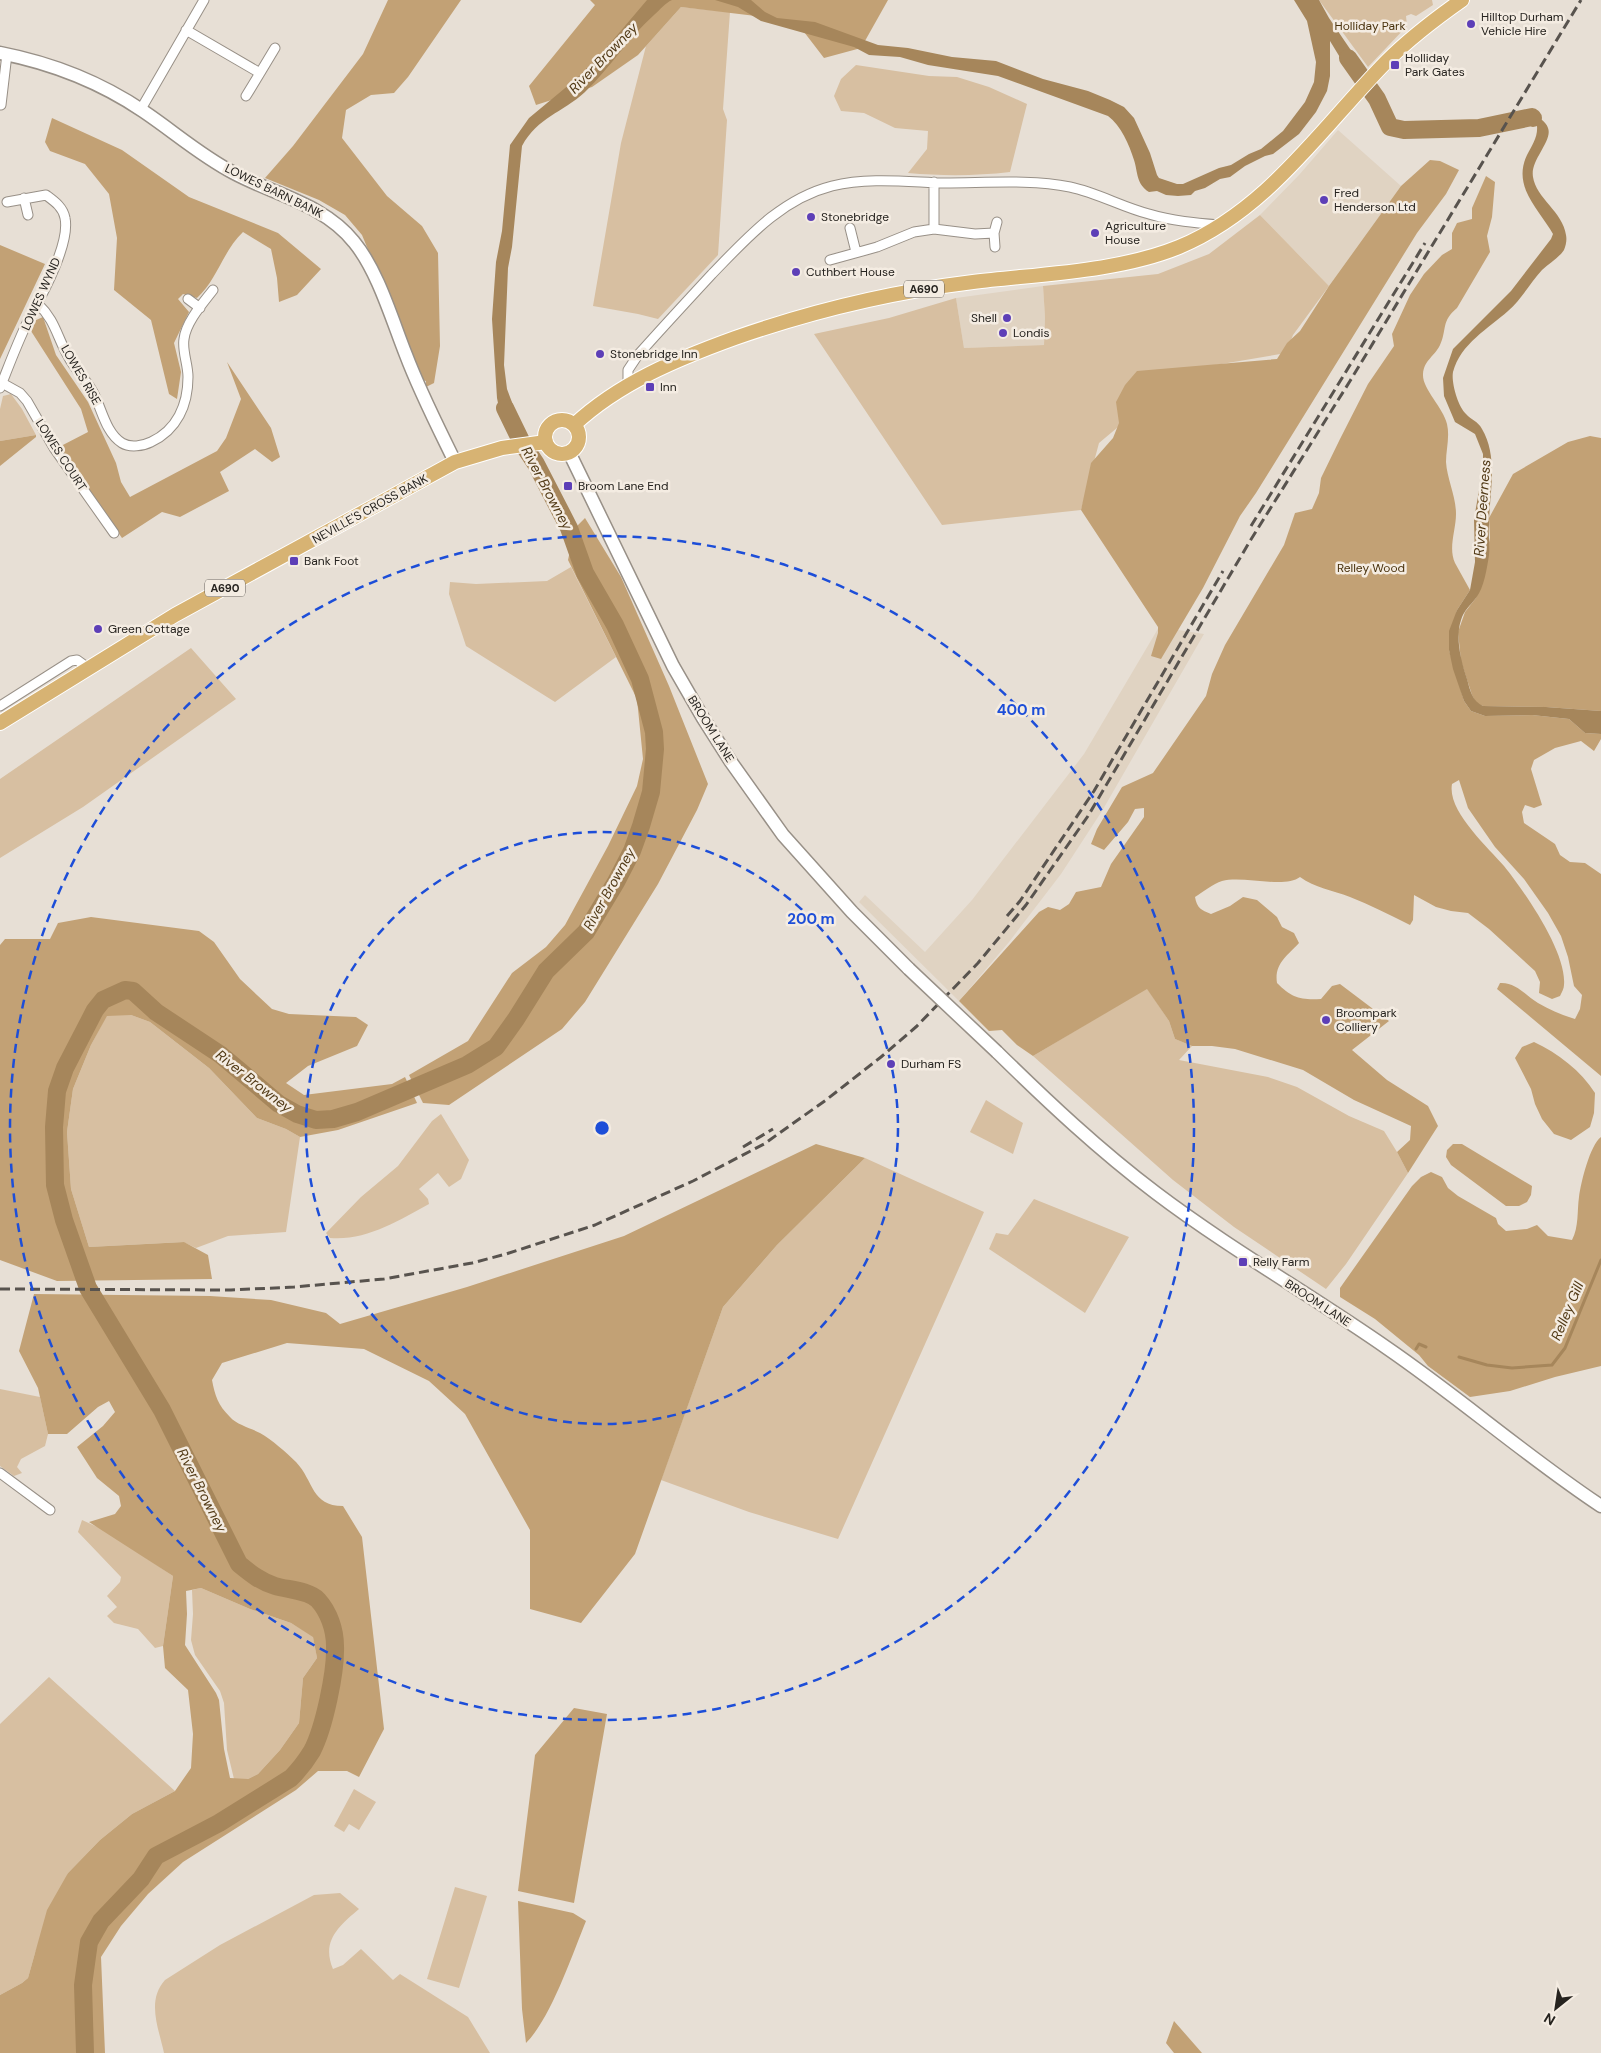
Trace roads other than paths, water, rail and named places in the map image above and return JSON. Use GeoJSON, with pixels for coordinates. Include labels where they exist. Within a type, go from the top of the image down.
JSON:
{"type":"FeatureCollection","features":[{"type":"Feature","properties":{"kind":"main road","name":"A690"},"geometry":{"type":"LineString","coordinates":[[574,425],[605,399],[628,385],[706,349],[802,316],[906,291],[1118,264],[1156,255],[1177,247],[1220,225],[1256,200],[1277,180],[1377,71],[1414,35],[1462,0]]}},
{"type":"Feature","properties":{"kind":"main road","name":"LOWES BARN BANK"},"geometry":{"type":"LineString","coordinates":[[4,54],[49,65],[76,75],[141,109],[209,158],[234,173],[322,213],[339,226],[355,242],[382,294],[406,358],[455,462]]}},
{"type":"Feature","properties":{"kind":"main road"},"geometry":{"type":"LineString","coordinates":[[556,421],[566,421],[574,425],[579,435],[577,445],[569,452],[558,453],[553,451],[546,442],[546,432],[556,421]]}},
{"type":"Feature","properties":{"kind":"main road","name":"A690"},"geometry":{"type":"LineString","coordinates":[[455,462],[502,448],[546,442]]}},
{"type":"Feature","properties":{"kind":"main road","name":"BROOM LANE"},"geometry":{"type":"LineString","coordinates":[[569,452],[674,666],[703,718],[731,762],[784,835],[852,912],[909,969],[1085,1135],[1156,1193],[1221,1240],[1386,1347],[1435,1382],[1559,1479],[1601,1506]]}},
{"type":"Feature","properties":{"kind":"main road","name":"NEVILLE'S CROSS BANK"},"geometry":{"type":"LineString","coordinates":[[0,723],[174,615],[455,462]]}},
{"type":"Feature","properties":{"kind":"street"},"geometry":{"type":"LineString","coordinates":[[141,109],[204,0]]}},
{"type":"Feature","properties":{"kind":"street"},"geometry":{"type":"LineString","coordinates":[[186,30],[260,73]]}},
{"type":"Feature","properties":{"kind":"street"},"geometry":{"type":"LineString","coordinates":[[246,96],[275,48]]}},
{"type":"Feature","properties":{"kind":"street"},"geometry":{"type":"LineString","coordinates":[[1,106],[4,54]]}},
{"type":"Feature","properties":{"kind":"street"},"geometry":{"type":"LineString","coordinates":[[628,385],[628,370],[638,355],[749,235],[777,212],[814,191],[834,185],[862,181],[1043,184],[1091,192],[1148,214],[1188,222],[1220,225]]}},
{"type":"Feature","properties":{"kind":"street"},"geometry":{"type":"LineString","coordinates":[[934,182],[934,229]]}},
{"type":"Feature","properties":{"kind":"street","name":"LOWES WYND"},"geometry":{"type":"LineString","coordinates":[[1,386],[33,311],[54,271],[63,239],[66,219],[63,210],[46,196],[7,202]]}},
{"type":"Feature","properties":{"kind":"street"},"geometry":{"type":"LineString","coordinates":[[24,198],[28,215]]}},
{"type":"Feature","properties":{"kind":"street"},"geometry":{"type":"LineString","coordinates":[[995,246],[994,233],[998,222]]}},
{"type":"Feature","properties":{"kind":"street"},"geometry":{"type":"LineString","coordinates":[[850,228],[856,252]]}},
{"type":"Feature","properties":{"kind":"street"},"geometry":{"type":"LineString","coordinates":[[830,260],[877,247],[914,232],[934,229],[974,234],[994,233]]}},
{"type":"Feature","properties":{"kind":"street","name":"LOWES RISE"},"geometry":{"type":"LineString","coordinates":[[38,304],[51,317],[68,357],[90,385],[112,434],[123,444],[137,446],[150,443],[164,435],[182,414],[186,400],[188,376],[184,338],[187,328],[212,290]]}},
{"type":"Feature","properties":{"kind":"street"},"geometry":{"type":"LineString","coordinates":[[188,299],[200,308]]}},
{"type":"Feature","properties":{"kind":"street","name":"LOWES COURT"},"geometry":{"type":"LineString","coordinates":[[1,386],[20,393],[27,401],[54,448],[114,533]]}},
{"type":"Feature","properties":{"kind":"street"},"geometry":{"type":"LineString","coordinates":[[0,706],[71,661],[77,660],[88,668]]}},
{"type":"Feature","properties":{"kind":"street"},"geometry":{"type":"LineString","coordinates":[[0,1473],[50,1510]]}},
{"type":"Feature","properties":{"kind":"water"},"geometry":{"type":"Polygon","coordinates":[[[647,0],[672,0],[627,43],[585,92],[535,128],[522,146],[512,247],[508,268],[504,365],[507,389],[521,426],[508,430],[501,418],[497,398],[492,319],[496,262],[502,231],[510,145],[529,118],[576,79],[602,53],[647,0]]]}},
{"type":"Feature","properties":{"kind":"water"},"geometry":{"type":"Polygon","coordinates":[[[715,0],[751,0],[765,12],[777,18],[815,22],[878,45],[908,48],[952,57],[996,61],[1043,79],[1088,91],[1124,107],[1134,118],[1159,178],[1177,184],[1183,184],[1219,168],[1231,165],[1261,149],[1283,131],[1305,102],[1314,82],[1316,62],[1307,21],[1294,0],[1319,0],[1365,71],[1355,82],[1330,41],[1330,76],[1327,91],[1316,112],[1299,134],[1273,154],[1245,166],[1230,177],[1220,179],[1205,188],[1195,191],[1191,195],[1166,195],[1157,191],[1149,192],[1142,185],[1127,142],[1121,130],[1108,116],[998,76],[928,65],[900,57],[869,55],[854,47],[761,21],[738,7],[715,0]]]}},
{"type":"Feature","properties":{"kind":"water"},"geometry":{"type":"Polygon","coordinates":[[[1527,111],[1534,112],[1546,123],[1548,128],[1549,133],[1535,164],[1533,177],[1539,192],[1560,219],[1564,227],[1566,242],[1562,253],[1542,270],[1513,307],[1468,345],[1453,372],[1453,382],[1458,400],[1463,411],[1479,424],[1482,429],[1487,440],[1492,464],[1487,566],[1479,594],[1465,611],[1461,620],[1459,627],[1460,649],[1470,691],[1479,704],[1483,706],[1546,707],[1601,711],[1601,734],[1585,733],[1569,719],[1532,715],[1485,716],[1471,711],[1464,701],[1453,669],[1449,650],[1449,631],[1457,610],[1470,590],[1475,562],[1474,519],[1483,468],[1483,454],[1475,434],[1455,422],[1444,396],[1443,378],[1453,349],[1511,291],[1553,234],[1532,203],[1524,185],[1523,166],[1536,137],[1537,126],[1533,122],[1508,126],[1514,117],[1522,115],[1527,111]]]}},
{"type":"Feature","properties":{"kind":"waterway","name":"River Deerness"},"geometry":{"type":"LineString","coordinates":[[1348,58],[1377,99],[1390,127],[1404,130],[1479,128],[1533,118]]}},
{"type":"Feature","properties":{"kind":"waterway","name":"River Browney"},"geometry":{"type":"LineString","coordinates":[[85,2053],[83,1985],[89,1942],[101,1921],[141,1879],[156,1856],[219,1823],[291,1778],[300,1769],[312,1751],[325,1715],[331,1685],[335,1646],[331,1622],[318,1600],[309,1594],[265,1582],[239,1564],[162,1410],[88,1288],[64,1220],[55,1185],[54,1127],[57,1091],[65,1068],[95,1010],[103,1000],[125,990],[133,991],[156,1012],[221,1055],[279,1104],[297,1114],[316,1120],[333,1119],[357,1112],[467,1065],[496,1047],[546,971],[586,932],[616,882],[632,851],[641,826],[651,792],[655,749],[654,732],[640,679],[615,625],[585,573],[569,528],[505,408]]}},
{"type":"Feature","properties":{"kind":"waterway","name":"Relley Gill"},"geometry":{"type":"LineString","coordinates":[[1459,1357],[1487,1365],[1512,1368],[1552,1365],[1565,1348],[1601,1260]]}},
{"type":"Feature","properties":{"kind":"waterway","name":"Relley Gill"},"geometry":{"type":"LineString","coordinates":[[1416,1349],[1419,1344],[1426,1347]]}},
{"type":"Feature","properties":{"kind":"railway"},"geometry":{"type":"LineString","coordinates":[[0,1289],[231,1290],[294,1287],[384,1279],[472,1263],[595,1225],[693,1181],[764,1144],[826,1100],[881,1057],[917,1026],[978,963],[1026,905],[1088,816],[1250,541],[1350,381],[1581,0]]}},
{"type":"Feature","properties":{"kind":"railway"},"geometry":{"type":"LineString","coordinates":[[1251,526],[1425,243]]}},
{"type":"Feature","properties":{"kind":"railway"},"geometry":{"type":"LineString","coordinates":[[1007,916],[1020,901],[1094,791],[1223,571]]}},
{"type":"Feature","properties":{"kind":"railway"},"geometry":{"type":"LineString","coordinates":[[743,1147],[773,1129]]}},
{"type":"Feature","properties":{"kind":"place","name":"Hilltop Durham Vehicle Hire"},"geometry":{"type":"Point","coordinates":[1471,24]}},
{"type":"Feature","properties":{"kind":"place","name":"Holliday Park Gates"},"geometry":{"type":"Point","coordinates":[1395,65]}},
{"type":"Feature","properties":{"kind":"place","name":"Fred Henderson Ltd"},"geometry":{"type":"Point","coordinates":[1324,200]}},
{"type":"Feature","properties":{"kind":"place","name":"Stonebridge"},"geometry":{"type":"Point","coordinates":[811,217]}},
{"type":"Feature","properties":{"kind":"place","name":"Agriculture House"},"geometry":{"type":"Point","coordinates":[1095,233]}},
{"type":"Feature","properties":{"kind":"place","name":"Cuthbert House"},"geometry":{"type":"Point","coordinates":[796,272]}},
{"type":"Feature","properties":{"kind":"place","name":"Shell"},"geometry":{"type":"Point","coordinates":[1007,318]}},
{"type":"Feature","properties":{"kind":"place","name":"Londis"},"geometry":{"type":"Point","coordinates":[1003,333]}},
{"type":"Feature","properties":{"kind":"place","name":"Stonebridge Inn"},"geometry":{"type":"Point","coordinates":[600,354]}},
{"type":"Feature","properties":{"kind":"place","name":"Inn"},"geometry":{"type":"Point","coordinates":[650,387]}},
{"type":"Feature","properties":{"kind":"place","name":"Broom Lane End"},"geometry":{"type":"Point","coordinates":[568,486]}},
{"type":"Feature","properties":{"kind":"place","name":"Bank Foot"},"geometry":{"type":"Point","coordinates":[294,561]}},
{"type":"Feature","properties":{"kind":"place","name":"Green Cottage"},"geometry":{"type":"Point","coordinates":[98,629]}},
{"type":"Feature","properties":{"kind":"place","name":"Broompark Colliery"},"geometry":{"type":"Point","coordinates":[1326,1020]}},
{"type":"Feature","properties":{"kind":"place","name":"Durham FS"},"geometry":{"type":"Point","coordinates":[891,1064]}},
{"type":"Feature","properties":{"kind":"place","name":"Relly Farm"},"geometry":{"type":"Point","coordinates":[1243,1262]}},
{"type":"Feature","properties":{"kind":"park label","name":"Holliday Park"},"geometry":{"type":"Point","coordinates":[1370,26]}},
{"type":"Feature","properties":{"kind":"park label","name":"Relley Wood"},"geometry":{"type":"Point","coordinates":[1371,568]}}]}
